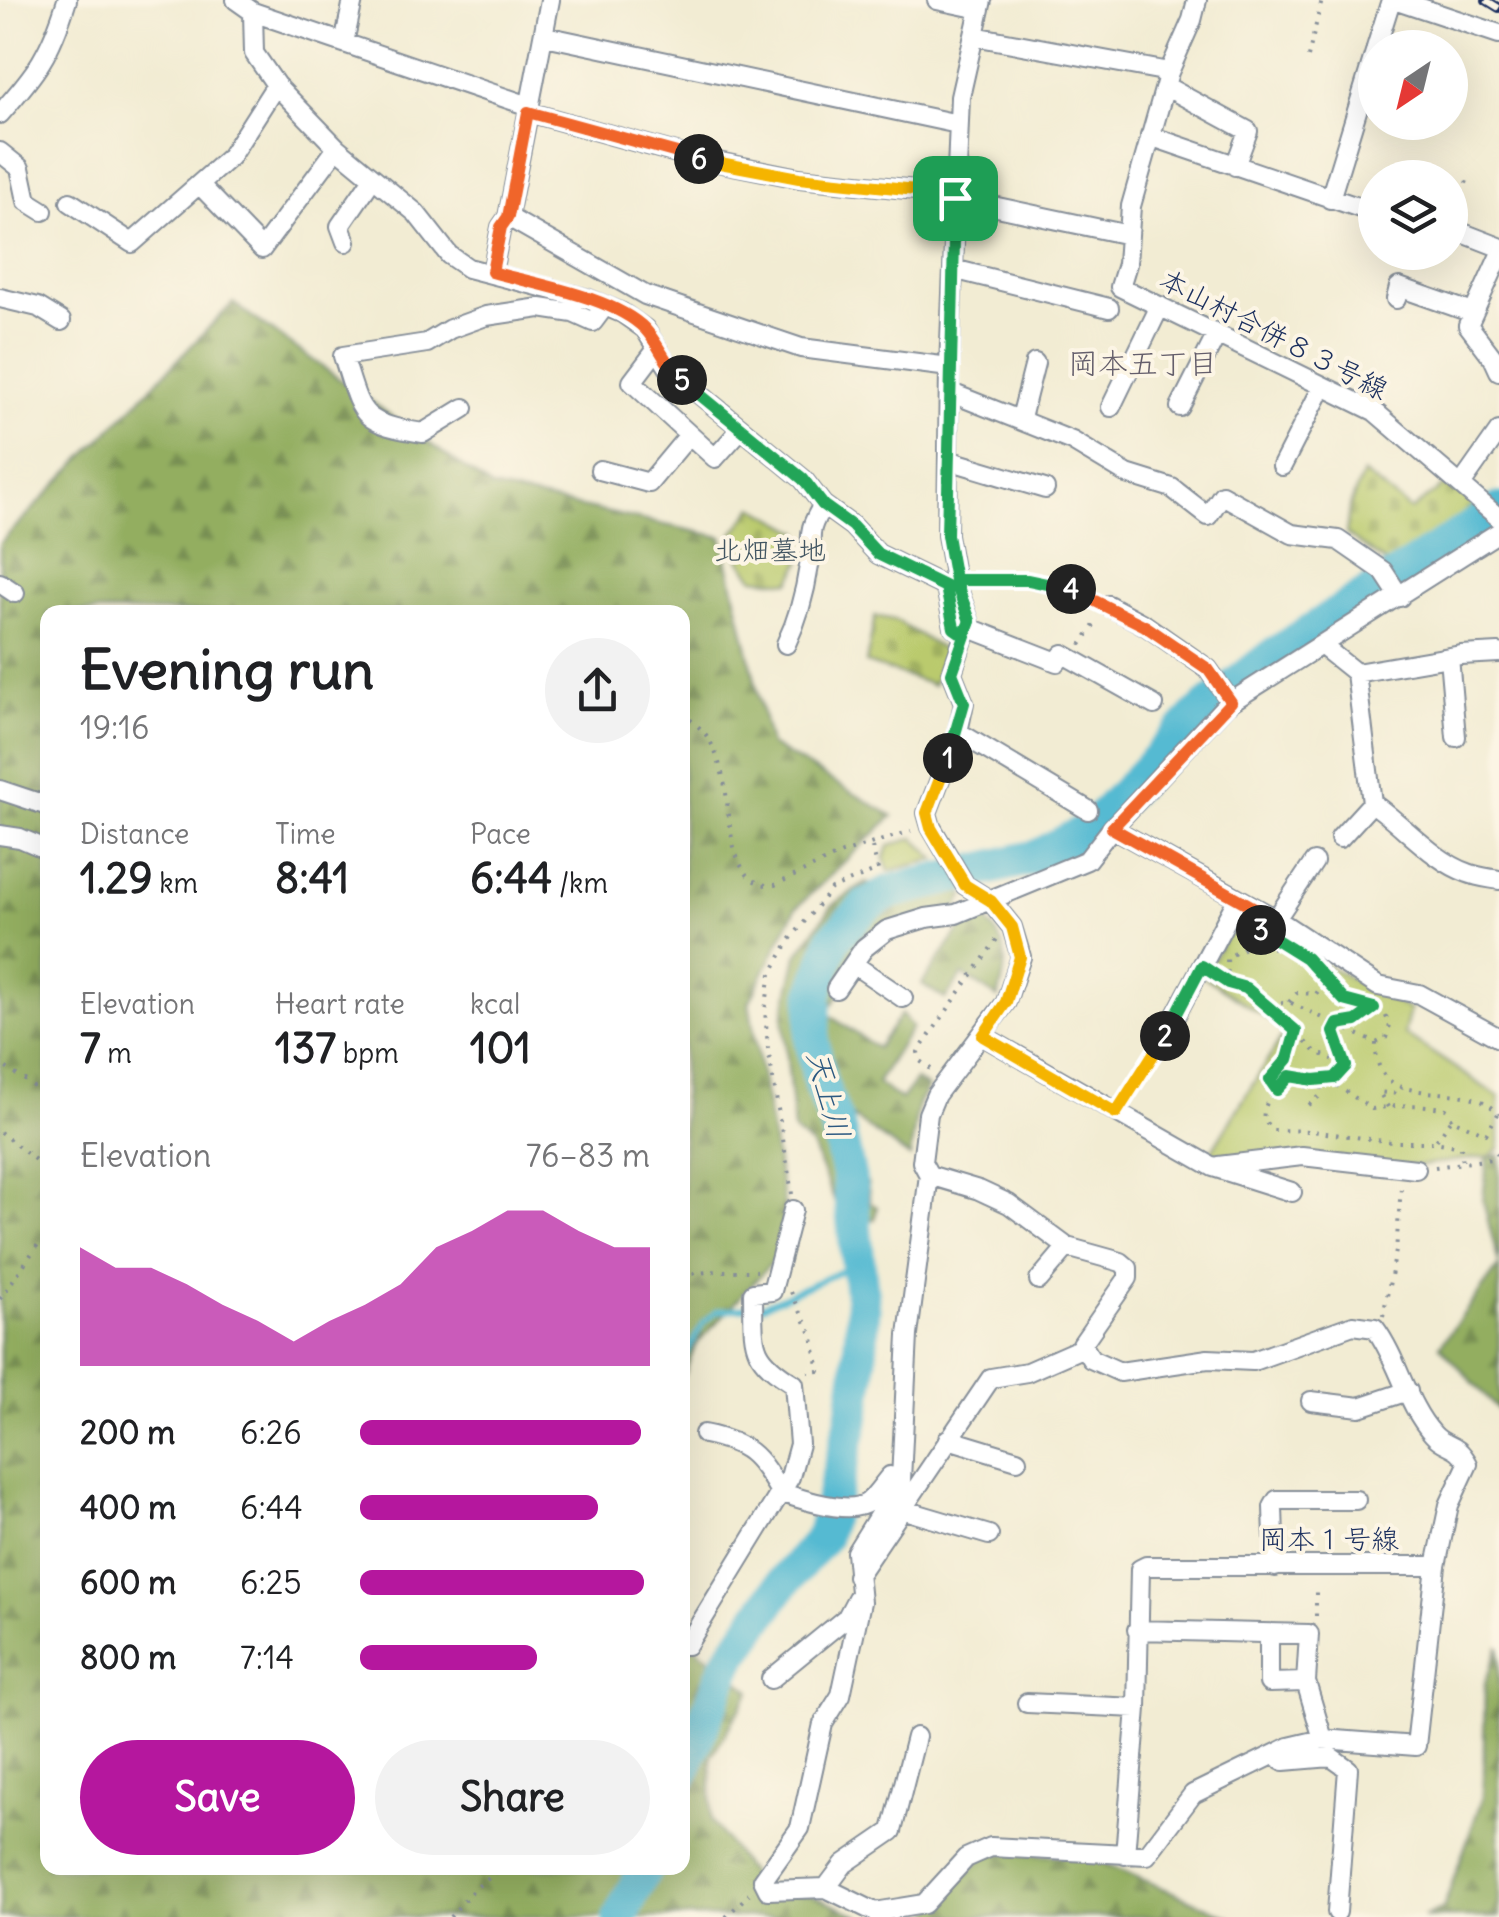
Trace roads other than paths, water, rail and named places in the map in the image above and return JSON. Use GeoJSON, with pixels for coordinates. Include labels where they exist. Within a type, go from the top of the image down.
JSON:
{"type":"FeatureCollection","features":[{"type":"Feature","properties":{"kind":"street"},"geometry":{"type":"LineString","coordinates":[[0,114],[38,70],[55,38],[67,0]]}},
{"type":"Feature","properties":{"kind":"street"},"geometry":{"type":"LineString","coordinates":[[236,0],[253,12],[529,109],[725,164],[799,178],[955,196],[1129,235],[1131,206],[1150,136],[1197,0]]}},
{"type":"Feature","properties":{"kind":"street"},"geometry":{"type":"LineString","coordinates":[[344,43],[353,0]]}},
{"type":"Feature","properties":{"kind":"street"},"geometry":{"type":"LineString","coordinates":[[492,272],[501,227],[508,217],[550,0]]}},
{"type":"Feature","properties":{"kind":"street"},"geometry":{"type":"LineString","coordinates":[[937,0],[981,4],[960,97],[949,367],[947,535],[955,580],[970,621],[952,673],[964,703],[958,732],[927,813],[931,828],[965,885],[991,901],[1012,927],[1020,957],[1006,1002],[936,1096],[928,1114],[922,1162],[929,1175],[908,1334],[901,1480],[856,1552],[861,1602],[841,1695],[822,1724],[800,1828],[764,1880],[768,1890],[826,1888],[875,1912],[924,1904],[966,1858],[991,1847],[1147,1855],[1193,1794],[1274,1754],[1322,1740],[1416,1746],[1436,1566]]}},
{"type":"Feature","properties":{"kind":"street"},"geometry":{"type":"LineString","coordinates":[[1384,30],[1394,0],[1499,34]]}},
{"type":"Feature","properties":{"kind":"street"},"geometry":{"type":"LineString","coordinates":[[253,12],[254,53],[276,85],[337,148],[416,213],[449,255],[468,268],[606,306],[645,329],[670,370],[803,479],[822,507],[852,526],[878,554],[946,587],[954,628],[1057,662],[1063,654],[1154,706]]}},
{"type":"Feature","properties":{"kind":"street"},"geometry":{"type":"LineString","coordinates":[[545,36],[958,124]]}},
{"type":"Feature","properties":{"kind":"street"},"geometry":{"type":"LineString","coordinates":[[974,36],[1167,79],[1248,131],[1235,166]]}},
{"type":"Feature","properties":{"kind":"street"},"geometry":{"type":"LineString","coordinates":[[70,202],[132,243],[230,157],[276,85]]}},
{"type":"Feature","properties":{"kind":"street"},"geometry":{"type":"LineString","coordinates":[[1330,199],[1358,110]]}},
{"type":"Feature","properties":{"kind":"street"},"geometry":{"type":"LineString","coordinates":[[1150,136],[1358,208]]}},
{"type":"Feature","properties":{"kind":"street"},"geometry":{"type":"LineString","coordinates":[[200,185],[262,250],[337,148]]}},
{"type":"Feature","properties":{"kind":"street"},"geometry":{"type":"LineString","coordinates":[[0,152],[20,168],[27,200],[43,211]]}},
{"type":"Feature","properties":{"kind":"street"},"geometry":{"type":"LineString","coordinates":[[346,242],[340,226],[373,178]]}},
{"type":"Feature","properties":{"kind":"street"},"geometry":{"type":"LineString","coordinates":[[508,217],[645,295],[801,348],[949,367]]}},
{"type":"Feature","properties":{"kind":"street","name":"本山村合併８３号線"},"geometry":{"type":"LineString","coordinates":[[1129,235],[1120,286],[1374,411],[1462,484],[1495,505]]}},
{"type":"Feature","properties":{"kind":"street"},"geometry":{"type":"LineString","coordinates":[[1468,235],[1499,248]]}},
{"type":"Feature","properties":{"kind":"street"},"geometry":{"type":"LineString","coordinates":[[1499,257],[1468,325],[1494,358],[1499,371]]}},
{"type":"Feature","properties":{"kind":"street"},"geometry":{"type":"LineString","coordinates":[[953,269],[1109,308]]}},
{"type":"Feature","properties":{"kind":"street"},"geometry":{"type":"LineString","coordinates":[[1396,299],[1400,288],[1473,313]]}},
{"type":"Feature","properties":{"kind":"street"},"geometry":{"type":"LineString","coordinates":[[0,298],[38,307],[61,321]]}},
{"type":"Feature","properties":{"kind":"street"},"geometry":{"type":"LineString","coordinates":[[464,408],[423,433],[375,423],[356,397],[343,356],[427,343],[450,329],[486,316],[540,308],[593,322],[606,306]]}},
{"type":"Feature","properties":{"kind":"street"},"geometry":{"type":"LineString","coordinates":[[1111,407],[1160,306]]}},
{"type":"Feature","properties":{"kind":"street"},"geometry":{"type":"LineString","coordinates":[[1180,407],[1216,334]]}},
{"type":"Feature","properties":{"kind":"street"},"geometry":{"type":"LineString","coordinates":[[657,349],[632,382],[715,458],[741,429]]}},
{"type":"Feature","properties":{"kind":"street"},"geometry":{"type":"LineString","coordinates":[[1021,418],[1035,363]]}},
{"type":"Feature","properties":{"kind":"street"},"geometry":{"type":"LineString","coordinates":[[1282,466],[1323,386]]}},
{"type":"Feature","properties":{"kind":"street"},"geometry":{"type":"LineString","coordinates":[[949,392],[1021,418],[1072,441],[1128,474],[1172,488],[1208,516],[1222,495],[1292,534],[1338,540],[1383,571],[1400,597]]}},
{"type":"Feature","properties":{"kind":"street"},"geometry":{"type":"LineString","coordinates":[[1462,484],[1499,431]]}},
{"type":"Feature","properties":{"kind":"street"},"geometry":{"type":"LineString","coordinates":[[600,470],[649,484],[690,435]]}},
{"type":"Feature","properties":{"kind":"street"},"geometry":{"type":"LineString","coordinates":[[948,460],[1045,489]]}},
{"type":"Feature","properties":{"kind":"street"},"geometry":{"type":"LineString","coordinates":[[794,529],[812,508],[822,507]]}},
{"type":"Feature","properties":{"kind":"street"},"geometry":{"type":"LineString","coordinates":[[786,644],[798,621],[810,561],[809,528],[822,507]]}},
{"type":"Feature","properties":{"kind":"street"},"geometry":{"type":"LineString","coordinates":[[836,988],[864,948],[886,930],[956,914],[1086,860],[1225,694],[1321,644],[1499,532]]}},
{"type":"Feature","properties":{"kind":"street"},"geometry":{"type":"LineString","coordinates":[[1108,605],[1208,669],[1225,694]]}},
{"type":"Feature","properties":{"kind":"street"},"geometry":{"type":"LineString","coordinates":[[1321,644],[1356,673],[1372,803],[1400,822],[1439,858],[1466,873],[1499,880]]}},
{"type":"Feature","properties":{"kind":"street"},"geometry":{"type":"LineString","coordinates":[[1356,673],[1499,653]]}},
{"type":"Feature","properties":{"kind":"street"},"geometry":{"type":"LineString","coordinates":[[1450,657],[1456,738]]}},
{"type":"Feature","properties":{"kind":"street"},"geometry":{"type":"LineString","coordinates":[[958,732],[1088,810]]}},
{"type":"Feature","properties":{"kind":"street"},"geometry":{"type":"LineString","coordinates":[[0,790],[40,803]]}},
{"type":"Feature","properties":{"kind":"street"},"geometry":{"type":"LineString","coordinates":[[1340,838],[1372,803]]}},
{"type":"Feature","properties":{"kind":"street"},"geometry":{"type":"LineString","coordinates":[[1112,828],[1238,898],[1271,926],[1378,986],[1420,994],[1499,1038]]}},
{"type":"Feature","properties":{"kind":"street"},"geometry":{"type":"LineString","coordinates":[[0,835],[40,847]]}},
{"type":"Feature","properties":{"kind":"street"},"geometry":{"type":"LineString","coordinates":[[1271,926],[1314,862]]}},
{"type":"Feature","properties":{"kind":"street"},"geometry":{"type":"LineString","coordinates":[[1162,1041],[1238,898]]}},
{"type":"Feature","properties":{"kind":"street"},"geometry":{"type":"LineString","coordinates":[[853,964],[902,998]]}},
{"type":"Feature","properties":{"kind":"street"},"geometry":{"type":"LineString","coordinates":[[983,1036],[1213,1167],[1292,1192]]}},
{"type":"Feature","properties":{"kind":"street"},"geometry":{"type":"LineString","coordinates":[[1213,1167],[1302,1156],[1409,1170]]}},
{"type":"Feature","properties":{"kind":"street"},"geometry":{"type":"LineString","coordinates":[[771,1680],[847,1616],[858,1585],[901,1510],[991,1378],[1026,1372],[1084,1347],[1082,1344],[1095,1321],[1128,1278],[1128,1268],[1120,1262],[1068,1247],[1008,1204],[979,1190],[929,1175]]}},
{"type":"Feature","properties":{"kind":"street"},"geometry":{"type":"LineString","coordinates":[[690,1640],[788,1494],[799,1444],[794,1384],[768,1368],[755,1349],[752,1293],[772,1291],[794,1210]]}},
{"type":"Feature","properties":{"kind":"street"},"geometry":{"type":"LineString","coordinates":[[1039,1280],[1068,1247]]}},
{"type":"Feature","properties":{"kind":"street","name":"岡本１号線"},"geometry":{"type":"LineString","coordinates":[[1084,1347],[1092,1359],[1120,1372],[1208,1360],[1253,1361],[1353,1325],[1375,1328],[1391,1350],[1408,1391],[1435,1437],[1460,1449],[1468,1464],[1449,1506],[1436,1566],[1143,1567],[1137,1630]]}},
{"type":"Feature","properties":{"kind":"street"},"geometry":{"type":"LineString","coordinates":[[1311,1401],[1360,1407],[1408,1391]]}},
{"type":"Feature","properties":{"kind":"street"},"geometry":{"type":"LineString","coordinates":[[704,1434],[740,1443],[761,1459],[788,1494],[850,1508],[866,1504],[890,1476],[901,1480]]}},
{"type":"Feature","properties":{"kind":"street"},"geometry":{"type":"LineString","coordinates":[[948,1439],[1016,1460]]}},
{"type":"Feature","properties":{"kind":"street"},"geometry":{"type":"LineString","coordinates":[[1275,1566],[1273,1507],[1278,1500],[1356,1500]]}},
{"type":"Feature","properties":{"kind":"street"},"geometry":{"type":"LineString","coordinates":[[901,1510],[989,1535]]}},
{"type":"Feature","properties":{"kind":"street"},"geometry":{"type":"LineString","coordinates":[[1125,1855],[1137,1708],[1137,1630],[1309,1634],[1306,1682],[1322,1740]]}},
{"type":"Feature","properties":{"kind":"street"},"geometry":{"type":"LineString","coordinates":[[1269,1635],[1268,1683],[1306,1682]]}},
{"type":"Feature","properties":{"kind":"street"},"geometry":{"type":"LineString","coordinates":[[1026,1703],[1137,1708]]}},
{"type":"Feature","properties":{"kind":"street"},"geometry":{"type":"LineString","coordinates":[[826,1888],[844,1864],[892,1831],[916,1737]]}},
{"type":"Feature","properties":{"kind":"street"},"geometry":{"type":"LineString","coordinates":[[1274,1754],[1284,1761],[1331,1756],[1348,1770],[1337,1912]]}},
{"type":"Feature","properties":{"kind":"waterway","name":"天上川"},"geometry":{"type":"LineString","coordinates":[[690,1755],[729,1660],[783,1583],[823,1537],[852,1421],[863,1309],[849,1177],[838,1128],[820,1082],[812,1041],[815,994],[834,938],[867,905],[890,892],[1039,856],[1093,827],[1198,715],[1272,656],[1499,510]]}},
{"type":"Feature","properties":{"kind":"waterway"},"geometry":{"type":"LineString","coordinates":[[690,1346],[704,1322],[717,1311],[764,1305],[858,1264]]}},
{"type":"Feature","properties":{"kind":"waterway","name":"天上川"},"geometry":{"type":"LineString","coordinates":[[620,1917],[641,1875]]}},
{"type":"Feature","properties":{"kind":"railway"},"geometry":{"type":"LineString","coordinates":[[1486,0],[1499,8]]}},
{"type":"Feature","properties":{"kind":"district","name":"岡本五丁目"},"geometry":{"type":"Point","coordinates":[1143,364]}},
{"type":"Feature","properties":{"kind":"park label","name":"北畑墓地"},"geometry":{"type":"Point","coordinates":[770,550]}}]}
